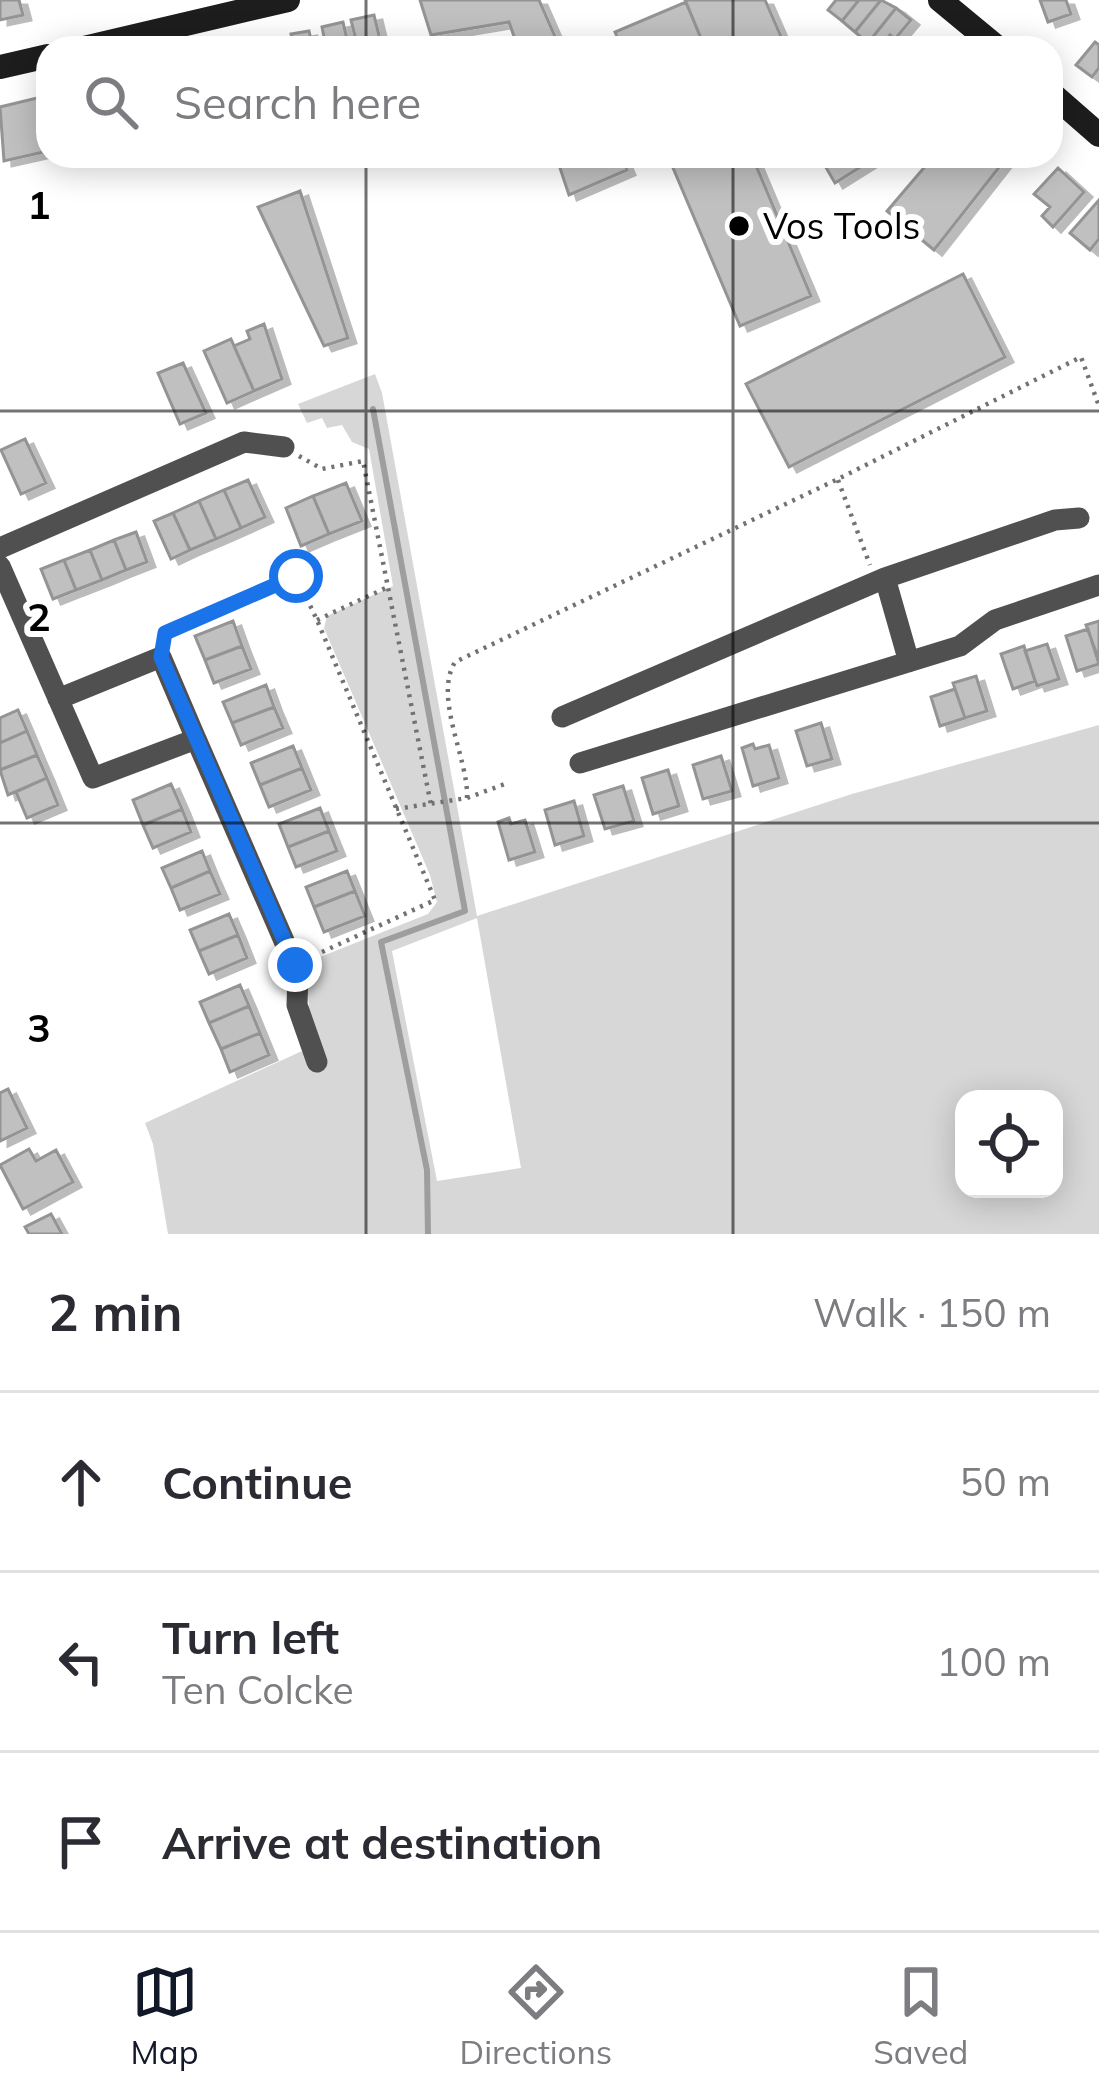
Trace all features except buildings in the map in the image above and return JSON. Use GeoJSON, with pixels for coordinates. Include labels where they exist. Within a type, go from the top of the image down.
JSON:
{"type":"FeatureCollection","features":[{"type":"Feature","properties":{"kind":"main road"},"geometry":{"type":"LineString","coordinates":[[134,36],[288,0]]}},
{"type":"Feature","properties":{"kind":"main road"},"geometry":{"type":"LineString","coordinates":[[946,2],[984,36]]}},
{"type":"Feature","properties":{"kind":"main road"},"geometry":{"type":"LineString","coordinates":[[0,68],[36,59]]}},
{"type":"Feature","properties":{"kind":"main road"},"geometry":{"type":"LineString","coordinates":[[1063,104],[1099,135]]}},
{"type":"Feature","properties":{"kind":"street"},"geometry":{"type":"LineString","coordinates":[[0,548],[244,442],[284,447]]}},
{"type":"Feature","properties":{"kind":"street"},"geometry":{"type":"LineString","coordinates":[[562,716],[881,579],[1055,520],[1079,518]]}},
{"type":"Feature","properties":{"kind":"street"},"geometry":{"type":"LineString","coordinates":[[0,566],[93,778],[196,739]]}},
{"type":"Feature","properties":{"kind":"street"},"geometry":{"type":"LineString","coordinates":[[881,579],[909,662]]}},
{"type":"Feature","properties":{"kind":"street"},"geometry":{"type":"LineString","coordinates":[[580,763],[960,646],[995,620],[1099,585]]}},
{"type":"Feature","properties":{"kind":"street"},"geometry":{"type":"LineString","coordinates":[[58,699],[161,657],[295,965],[300,981],[297,1005],[317,1062]]}},
{"type":"Feature","properties":{"kind":"path"},"geometry":{"type":"LineString","coordinates":[[467,798],[466,776],[453,734],[450,675],[455,662],[1081,357],[1099,406]]}},
{"type":"Feature","properties":{"kind":"path"},"geometry":{"type":"LineString","coordinates":[[284,447],[322,469],[363,461],[430,806]]}},
{"type":"Feature","properties":{"kind":"path"},"geometry":{"type":"LineString","coordinates":[[838,479],[881,579]]}},
{"type":"Feature","properties":{"kind":"path"},"geometry":{"type":"LineString","coordinates":[[161,657],[165,633],[296,576],[435,900],[295,965]]}},
{"type":"Feature","properties":{"kind":"path"},"geometry":{"type":"LineString","coordinates":[[316,620],[388,587]]}},
{"type":"Feature","properties":{"kind":"path"},"geometry":{"type":"LineString","coordinates":[[397,809],[467,798],[506,784]]}},
{"type":"Feature","properties":{"kind":"shaded area"},"geometry":{"type":"Polygon","coordinates":[[[375,374],[477,916],[852,794],[1099,725],[1099,1234],[168,1234],[145,1123],[302,1051],[311,1069],[328,1063],[310,1018],[305,963],[428,914],[437,902],[430,875],[324,628],[327,616],[393,586],[369,449],[352,442],[342,425],[327,428],[322,418],[307,423],[298,404],[375,374]],[[477,918],[392,951],[437,1181],[521,1168],[477,918]]]}},
{"type":"Feature","properties":{"kind":"waterway"},"geometry":{"type":"LineString","coordinates":[[373,409],[465,911],[381,942],[427,1170],[428,1234]]}},
{"type":"Feature","properties":{"kind":"place","name":"Vos Tools"},"geometry":{"type":"Point","coordinates":[739,226]}},
{"type":"Feature","properties":{"kind":"route"},"geometry":{"type":"LineString","coordinates":[[295,965],[161,657],[165,633],[296,576]]}}]}
